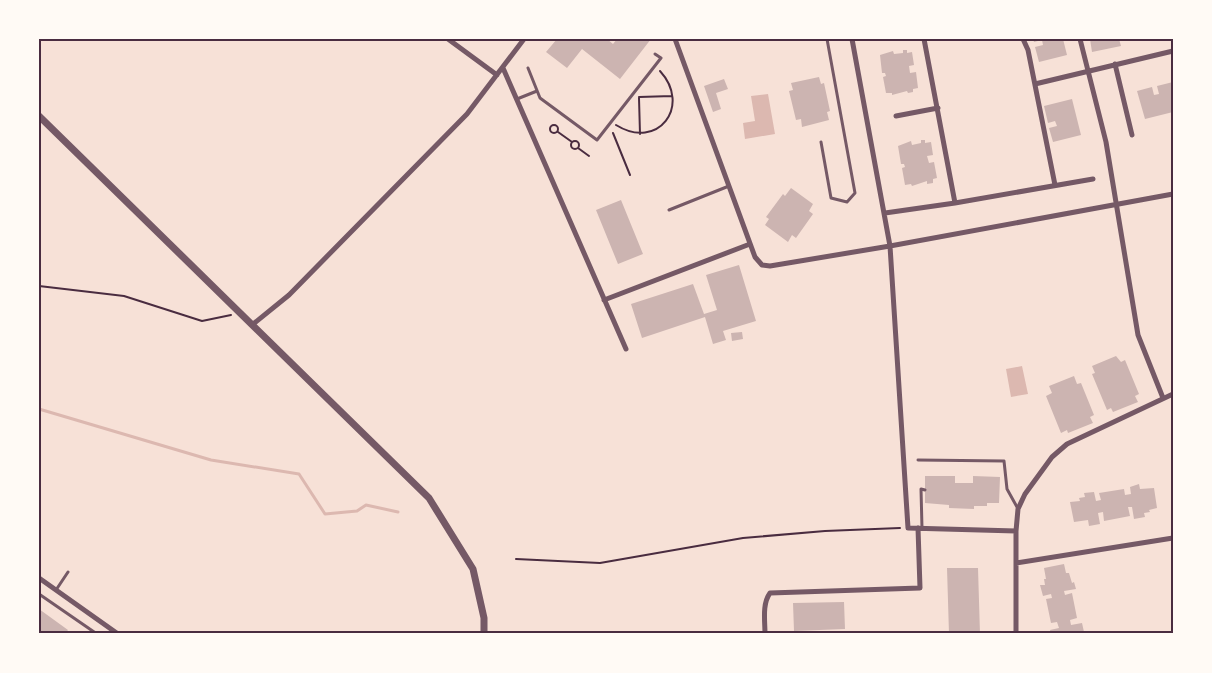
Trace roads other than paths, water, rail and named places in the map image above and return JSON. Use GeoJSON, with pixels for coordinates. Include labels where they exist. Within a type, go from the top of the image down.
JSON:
{"type":"FeatureCollection","features":[{"type":"Feature","properties":{"kind":"street"},"geometry":{"type":"LineString","coordinates":[[448,39],[496,75]]}},
{"type":"Feature","properties":{"kind":"street"},"geometry":{"type":"LineString","coordinates":[[252,325],[289,295],[467,114],[524,39]]}},
{"type":"Feature","properties":{"kind":"street"},"geometry":{"type":"LineString","coordinates":[[675,39],[750,244],[757,260],[762,265],[770,266],[890,246],[1173,194]]}},
{"type":"Feature","properties":{"kind":"street"},"geometry":{"type":"LineString","coordinates":[[852,39],[890,246],[908,528],[1016,531]]}},
{"type":"Feature","properties":{"kind":"street"},"geometry":{"type":"LineString","coordinates":[[924,39],[956,203]]}},
{"type":"Feature","properties":{"kind":"street"},"geometry":{"type":"LineString","coordinates":[[1023,39],[1028,50],[1055,185]]}},
{"type":"Feature","properties":{"kind":"street"},"geometry":{"type":"LineString","coordinates":[[1080,39],[1106,142],[1138,335],[1163,398]]}},
{"type":"Feature","properties":{"kind":"street"},"geometry":{"type":"LineString","coordinates":[[1035,84],[1173,51]]}},
{"type":"Feature","properties":{"kind":"street"},"geometry":{"type":"LineString","coordinates":[[1115,64],[1132,135]]}},
{"type":"Feature","properties":{"kind":"street"},"geometry":{"type":"LineString","coordinates":[[502,68],[626,349]]}},
{"type":"Feature","properties":{"kind":"street"},"geometry":{"type":"LineString","coordinates":[[896,116],[938,108]]}},
{"type":"Feature","properties":{"kind":"street"},"geometry":{"type":"LineString","coordinates":[[39,116],[429,498],[473,569],[484,618],[484,634]]}},
{"type":"Feature","properties":{"kind":"street"},"geometry":{"type":"LineString","coordinates":[[885,213],[1093,179]]}},
{"type":"Feature","properties":{"kind":"street"},"geometry":{"type":"LineString","coordinates":[[604,300],[750,244]]}},
{"type":"Feature","properties":{"kind":"street"},"geometry":{"type":"LineString","coordinates":[[1016,634],[1016,531],[1018,509],[1025,494],[1060,449],[1173,394]]}},
{"type":"Feature","properties":{"kind":"street"},"geometry":{"type":"LineString","coordinates":[[765,634],[765,606],[770,592],[920,588],[920,528]]}},
{"type":"Feature","properties":{"kind":"street"},"geometry":{"type":"LineString","coordinates":[[1016,563],[1173,538]]}},
{"type":"Feature","properties":{"kind":"street"},"geometry":{"type":"LineString","coordinates":[[39,578],[118,634]]}},
{"type":"Feature","properties":{"kind":"lane"},"geometry":{"type":"LineString","coordinates":[[821,142],[831,198],[847,202],[855,193],[827,39]]}},
{"type":"Feature","properties":{"kind":"lane"},"geometry":{"type":"LineString","coordinates":[[528,68],[540,98],[597,140],[655,67],[661,58],[655,54]]}},
{"type":"Feature","properties":{"kind":"lane"},"geometry":{"type":"LineString","coordinates":[[516,99],[537,91]]}},
{"type":"Feature","properties":{"kind":"lane"},"geometry":{"type":"LineString","coordinates":[[669,210],[729,186]]}},
{"type":"Feature","properties":{"kind":"lane"},"geometry":{"type":"LineString","coordinates":[[918,460],[1004,461],[1007,489],[1018,509]]}},
{"type":"Feature","properties":{"kind":"lane"},"geometry":{"type":"LineString","coordinates":[[920,528],[921,489],[925,490]]}},
{"type":"Feature","properties":{"kind":"lane"},"geometry":{"type":"LineString","coordinates":[[56,590],[68,572]]}},
{"type":"Feature","properties":{"kind":"lane"},"geometry":{"type":"LineString","coordinates":[[39,594],[97,634]]}},
{"type":"Feature","properties":{"kind":"waterway"},"geometry":{"type":"LineString","coordinates":[[39,409],[211,460],[299,474],[325,514],[357,511],[366,505],[398,512]]}}]}
